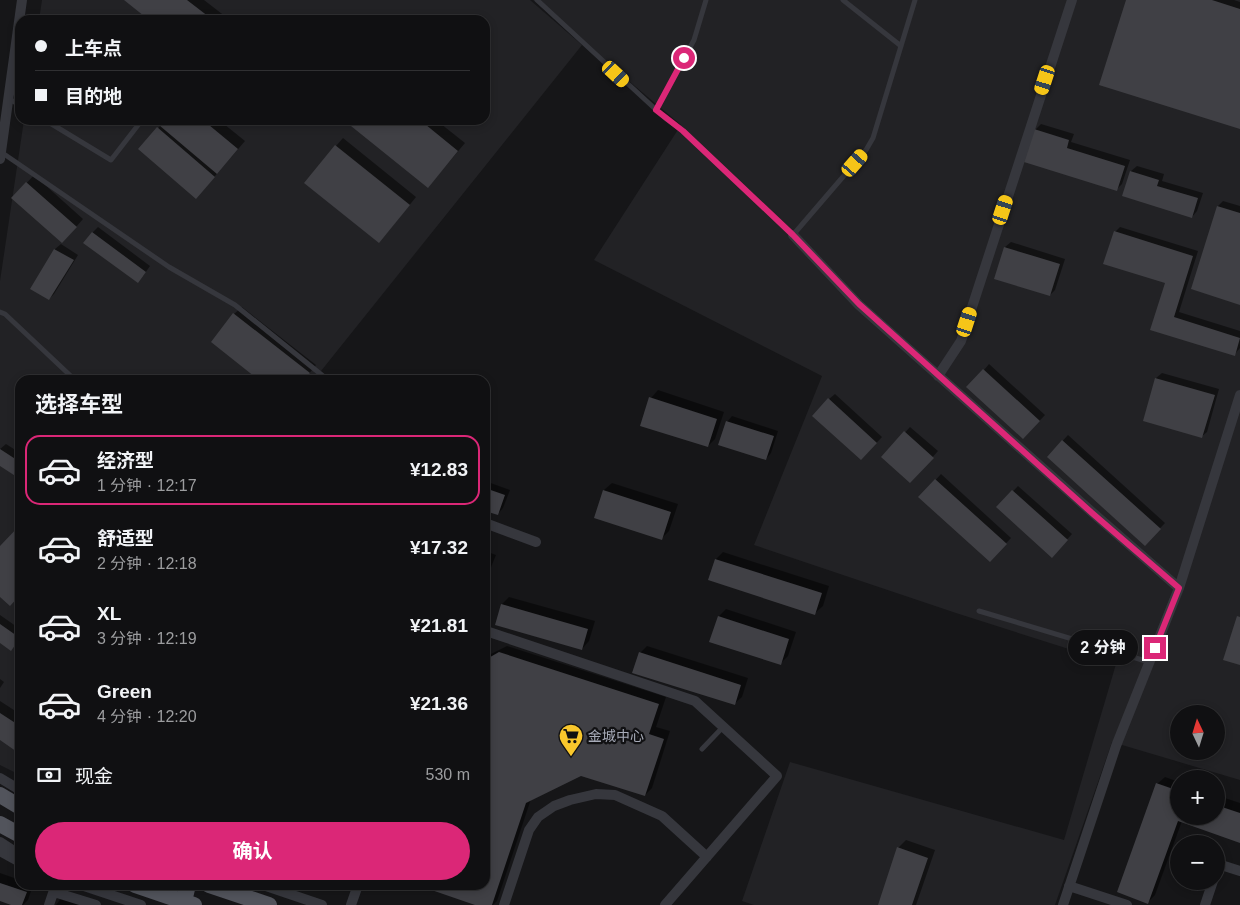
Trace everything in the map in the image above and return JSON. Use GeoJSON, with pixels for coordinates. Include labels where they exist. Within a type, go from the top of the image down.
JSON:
{"type":"FeatureCollection","features":[{"type":"Feature","properties":{"kind":"main road"},"geometry":{"type":"LineString","coordinates":[[0,795],[15,804]]}},
{"type":"Feature","properties":{"kind":"main road"},"geometry":{"type":"LineString","coordinates":[[0,824],[15,833]]}},
{"type":"Feature","properties":{"kind":"main road"},"geometry":{"type":"LineString","coordinates":[[150,890],[189,903],[188,890]]}},
{"type":"Feature","properties":{"kind":"main road"},"geometry":{"type":"LineString","coordinates":[[224,890],[268,905]]}},
{"type":"Feature","properties":{"kind":"street"},"geometry":{"type":"LineString","coordinates":[[20,15],[22,0]]}},
{"type":"Feature","properties":{"kind":"street"},"geometry":{"type":"LineString","coordinates":[[938,376],[961,341],[1072,0]]}},
{"type":"Feature","properties":{"kind":"street"},"geometry":{"type":"LineString","coordinates":[[0,155],[15,49]]}},
{"type":"Feature","properties":{"kind":"street"},"geometry":{"type":"LineString","coordinates":[[793,235],[859,304],[1092,513],[1179,588]]}},
{"type":"Feature","properties":{"kind":"street"},"geometry":{"type":"LineString","coordinates":[[1063,905],[1116,746],[1179,588],[1238,408],[1240,395]]}},
{"type":"Feature","properties":{"kind":"street"},"geometry":{"type":"LineString","coordinates":[[490,525],[536,542]]}},
{"type":"Feature","properties":{"kind":"street"},"geometry":{"type":"LineString","coordinates":[[490,633],[695,700],[777,776],[666,905]]}},
{"type":"Feature","properties":{"kind":"street"},"geometry":{"type":"LineString","coordinates":[[0,778],[15,787]]}},
{"type":"Feature","properties":{"kind":"street"},"geometry":{"type":"LineString","coordinates":[[504,905],[530,830],[538,817],[554,806],[570,800],[596,794],[615,795],[662,816],[707,857]]}},
{"type":"Feature","properties":{"kind":"street"},"geometry":{"type":"LineString","coordinates":[[0,842],[15,852]]}},
{"type":"Feature","properties":{"kind":"street"},"geometry":{"type":"LineString","coordinates":[[0,851],[15,859]]}},
{"type":"Feature","properties":{"kind":"street"},"geometry":{"type":"LineString","coordinates":[[1225,866],[1240,871]]}},
{"type":"Feature","properties":{"kind":"street"},"geometry":{"type":"LineString","coordinates":[[1069,886],[1127,905]]}},
{"type":"Feature","properties":{"kind":"street"},"geometry":{"type":"LineString","coordinates":[[49,905],[53,890]]}},
{"type":"Feature","properties":{"kind":"street"},"geometry":{"type":"LineString","coordinates":[[59,890],[96,905]]}},
{"type":"Feature","properties":{"kind":"street"},"geometry":{"type":"LineString","coordinates":[[96,890],[141,905]]}},
{"type":"Feature","properties":{"kind":"street"},"geometry":{"type":"LineString","coordinates":[[277,890],[322,905]]}},
{"type":"Feature","properties":{"kind":"street"},"geometry":{"type":"LineString","coordinates":[[351,905],[356,890]]}},
{"type":"Feature","properties":{"kind":"street"},"geometry":{"type":"LineString","coordinates":[[1205,905],[1209,890]]}},
{"type":"Feature","properties":{"kind":"lane"},"geometry":{"type":"LineString","coordinates":[[537,0],[656,110],[683,131],[793,235],[866,150],[873,138],[915,0]]}},
{"type":"Feature","properties":{"kind":"lane"},"geometry":{"type":"LineString","coordinates":[[656,110],[694,40],[706,0]]}},
{"type":"Feature","properties":{"kind":"lane"},"geometry":{"type":"LineString","coordinates":[[843,0],[901,46]]}},
{"type":"Feature","properties":{"kind":"lane"},"geometry":{"type":"LineString","coordinates":[[8,98],[15,102]]}},
{"type":"Feature","properties":{"kind":"lane"},"geometry":{"type":"LineString","coordinates":[[53,125],[111,160],[138,125]]}},
{"type":"Feature","properties":{"kind":"lane"},"geometry":{"type":"LineString","coordinates":[[0,155],[169,267],[235,306],[322,375]]}},
{"type":"Feature","properties":{"kind":"lane"},"geometry":{"type":"LineString","coordinates":[[0,312],[5,314],[70,375]]}},
{"type":"Feature","properties":{"kind":"lane"},"geometry":{"type":"LineString","coordinates":[[979,611],[1149,662]]}},
{"type":"Feature","properties":{"kind":"lane"},"geometry":{"type":"LineString","coordinates":[[702,749],[724,727]]}},
{"type":"Feature","properties":{"kind":"shaded area"},"geometry":{"type":"Polygon","coordinates":[[[42,0],[530,0],[582,45],[318,375],[15,375],[15,772],[0,765],[0,281],[23,125],[490,125],[490,15],[40,15],[42,0]]]}},
{"type":"Feature","properties":{"kind":"shaded area"},"geometry":{"type":"Polygon","coordinates":[[[533,0],[1240,0],[1240,780],[1225,776],[1225,770],[1206,770],[1173,760],[1225,760],[1225,705],[1170,705],[1170,759],[1112,742],[1055,905],[754,905],[742,901],[790,762],[1064,840],[1116,664],[956,613],[754,545],[822,376],[594,260],[681,125],[533,0]]]}},
{"type":"Feature","properties":{"kind":"building"},"geometry":{"type":"Polygon","coordinates":[[[124,0],[187,0],[206,15],[143,15],[124,0]]]}},
{"type":"Feature","properties":{"kind":"building"},"geometry":{"type":"Polygon","coordinates":[[[1126,0],[1212,0],[1240,9],[1240,129],[1099,85],[1126,0]]]}},
{"type":"Feature","properties":{"kind":"building"},"geometry":{"type":"Polygon","coordinates":[[[159,125],[209,125],[238,149],[217,174],[159,125]]]}},
{"type":"Feature","properties":{"kind":"building"},"geometry":{"type":"Polygon","coordinates":[[[426,125],[458,151],[428,188],[351,126],[426,125]]]}},
{"type":"Feature","properties":{"kind":"building"},"geometry":{"type":"Polygon","coordinates":[[[157,127],[215,177],[196,199],[138,149],[157,127]]]}},
{"type":"Feature","properties":{"kind":"building"},"geometry":{"type":"Polygon","coordinates":[[[1034,129],[1069,140],[1067,148],[1125,166],[1117,191],[1024,162],[1034,129]]]}},
{"type":"Feature","properties":{"kind":"building"},"geometry":{"type":"Polygon","coordinates":[[[335,145],[410,205],[379,243],[304,183],[335,145]]]}},
{"type":"Feature","properties":{"kind":"building"},"geometry":{"type":"Polygon","coordinates":[[[1130,171],[1159,180],[1157,186],[1198,198],[1192,218],[1122,196],[1130,171]]]}},
{"type":"Feature","properties":{"kind":"building"},"geometry":{"type":"Polygon","coordinates":[[[26,182],[77,227],[62,243],[11,198],[26,182]]]}},
{"type":"Feature","properties":{"kind":"building"},"geometry":{"type":"Polygon","coordinates":[[[1217,206],[1240,213],[1240,305],[1191,289],[1217,206]]]}},
{"type":"Feature","properties":{"kind":"building"},"geometry":{"type":"Polygon","coordinates":[[[1114,231],[1193,256],[1174,317],[1240,338],[1235,356],[1150,330],[1165,283],[1103,264],[1114,231]]]}},
{"type":"Feature","properties":{"kind":"building"},"geometry":{"type":"Polygon","coordinates":[[[92,232],[146,272],[138,283],[83,243],[92,232]]]}},
{"type":"Feature","properties":{"kind":"building"},"geometry":{"type":"Polygon","coordinates":[[[1004,247],[1060,264],[1050,296],[994,279],[1004,247]]]}},
{"type":"Feature","properties":{"kind":"building"},"geometry":{"type":"Polygon","coordinates":[[[54,249],[74,260],[49,300],[30,289],[54,249]]]}},
{"type":"Feature","properties":{"kind":"building"},"geometry":{"type":"Polygon","coordinates":[[[233,313],[310,373],[308,375],[253,375],[211,342],[233,313]]]}},
{"type":"Feature","properties":{"kind":"building"},"geometry":{"type":"Polygon","coordinates":[[[983,369],[1040,421],[1023,439],[966,387],[983,369]]]}},
{"type":"Feature","properties":{"kind":"building"},"geometry":{"type":"Polygon","coordinates":[[[1155,378],[1215,395],[1202,438],[1143,421],[1155,378]]]}},
{"type":"Feature","properties":{"kind":"building"},"geometry":{"type":"Polygon","coordinates":[[[649,397],[717,419],[708,447],[640,426],[649,397]]]}},
{"type":"Feature","properties":{"kind":"building"},"geometry":{"type":"Polygon","coordinates":[[[828,398],[877,443],[861,460],[812,416],[828,398]]]}},
{"type":"Feature","properties":{"kind":"building"},"geometry":{"type":"Polygon","coordinates":[[[726,421],[774,436],[766,460],[718,445],[726,421]]]}},
{"type":"Feature","properties":{"kind":"building"},"geometry":{"type":"Polygon","coordinates":[[[904,431],[934,458],[910,483],[881,457],[904,431]]]}},
{"type":"Feature","properties":{"kind":"building"},"geometry":{"type":"Polygon","coordinates":[[[1062,440],[1161,529],[1145,546],[1047,457],[1062,440]]]}},
{"type":"Feature","properties":{"kind":"building"},"geometry":{"type":"Polygon","coordinates":[[[0,449],[15,459],[15,476],[0,466],[0,449]]]}},
{"type":"Feature","properties":{"kind":"building"},"geometry":{"type":"Polygon","coordinates":[[[935,479],[1007,544],[990,562],[918,497],[935,479]]]}},
{"type":"Feature","properties":{"kind":"building"},"geometry":{"type":"Polygon","coordinates":[[[490,490],[505,495],[498,515],[490,513],[490,490]]]}},
{"type":"Feature","properties":{"kind":"building"},"geometry":{"type":"Polygon","coordinates":[[[603,490],[671,512],[662,540],[594,518],[603,490]]]}},
{"type":"Feature","properties":{"kind":"building"},"geometry":{"type":"Polygon","coordinates":[[[1012,490],[1068,540],[1052,558],[996,507],[1012,490]]]}},
{"type":"Feature","properties":{"kind":"building"},"geometry":{"type":"Polygon","coordinates":[[[15,530],[15,600],[10,606],[0,597],[0,546],[15,530]]]}},
{"type":"Feature","properties":{"kind":"building"},"geometry":{"type":"Polygon","coordinates":[[[715,559],[822,593],[815,615],[708,580],[715,559]]]}},
{"type":"Feature","properties":{"kind":"building"},"geometry":{"type":"Polygon","coordinates":[[[501,604],[588,629],[582,650],[495,625],[501,604]]]}},
{"type":"Feature","properties":{"kind":"building"},"geometry":{"type":"Polygon","coordinates":[[[718,616],[789,639],[781,665],[709,642],[718,616]]]}},
{"type":"Feature","properties":{"kind":"building"},"geometry":{"type":"Polygon","coordinates":[[[1237,616],[1240,617],[1240,665],[1223,660],[1237,616]]]}},
{"type":"Feature","properties":{"kind":"building"},"geometry":{"type":"Polygon","coordinates":[[[0,624],[15,634],[15,645],[11,651],[0,643],[0,624]]]}},
{"type":"Feature","properties":{"kind":"building","name":"金城中心"},"geometry":{"type":"Polygon","coordinates":[[[499,652],[659,704],[649,734],[664,739],[645,796],[581,776],[526,803],[492,905],[475,905],[432,890],[490,890],[490,657],[499,652]]]}},
{"type":"Feature","properties":{"kind":"building"},"geometry":{"type":"Polygon","coordinates":[[[639,652],[741,685],[735,705],[632,673],[639,652]]]}},
{"type":"Feature","properties":{"kind":"building"},"geometry":{"type":"Polygon","coordinates":[[[0,713],[15,723],[15,750],[0,740],[0,713]]]}},
{"type":"Feature","properties":{"kind":"building"},"geometry":{"type":"Polygon","coordinates":[[[1156,783],[1170,788],[1170,825],[1177,825],[1173,835],[1170,835],[1170,843],[1148,904],[1117,892],[1156,783]]]}},
{"type":"Feature","properties":{"kind":"building"},"geometry":{"type":"Polygon","coordinates":[[[1225,808],[1240,813],[1240,843],[1225,838],[1225,835],[1217,835],[1189,825],[1225,825],[1225,808]]]}},
{"type":"Feature","properties":{"kind":"building"},"geometry":{"type":"Polygon","coordinates":[[[897,847],[928,858],[912,905],[878,905],[897,847]]]}},
{"type":"Feature","properties":{"kind":"building"},"geometry":{"type":"Polygon","coordinates":[[[0,883],[15,888],[15,890],[27,892],[22,905],[11,905],[0,901],[0,883]]]}},
{"type":"Feature","properties":{"kind":"place","name":"金城中心"},"geometry":{"type":"Point","coordinates":[571,757]}},
{"type":"Feature","properties":{"kind":"route"},"geometry":{"type":"LineString","coordinates":[[684,58],[656,110],[683,131],[793,235],[859,304],[1092,513],[1179,588],[1155,648]]}}]}
